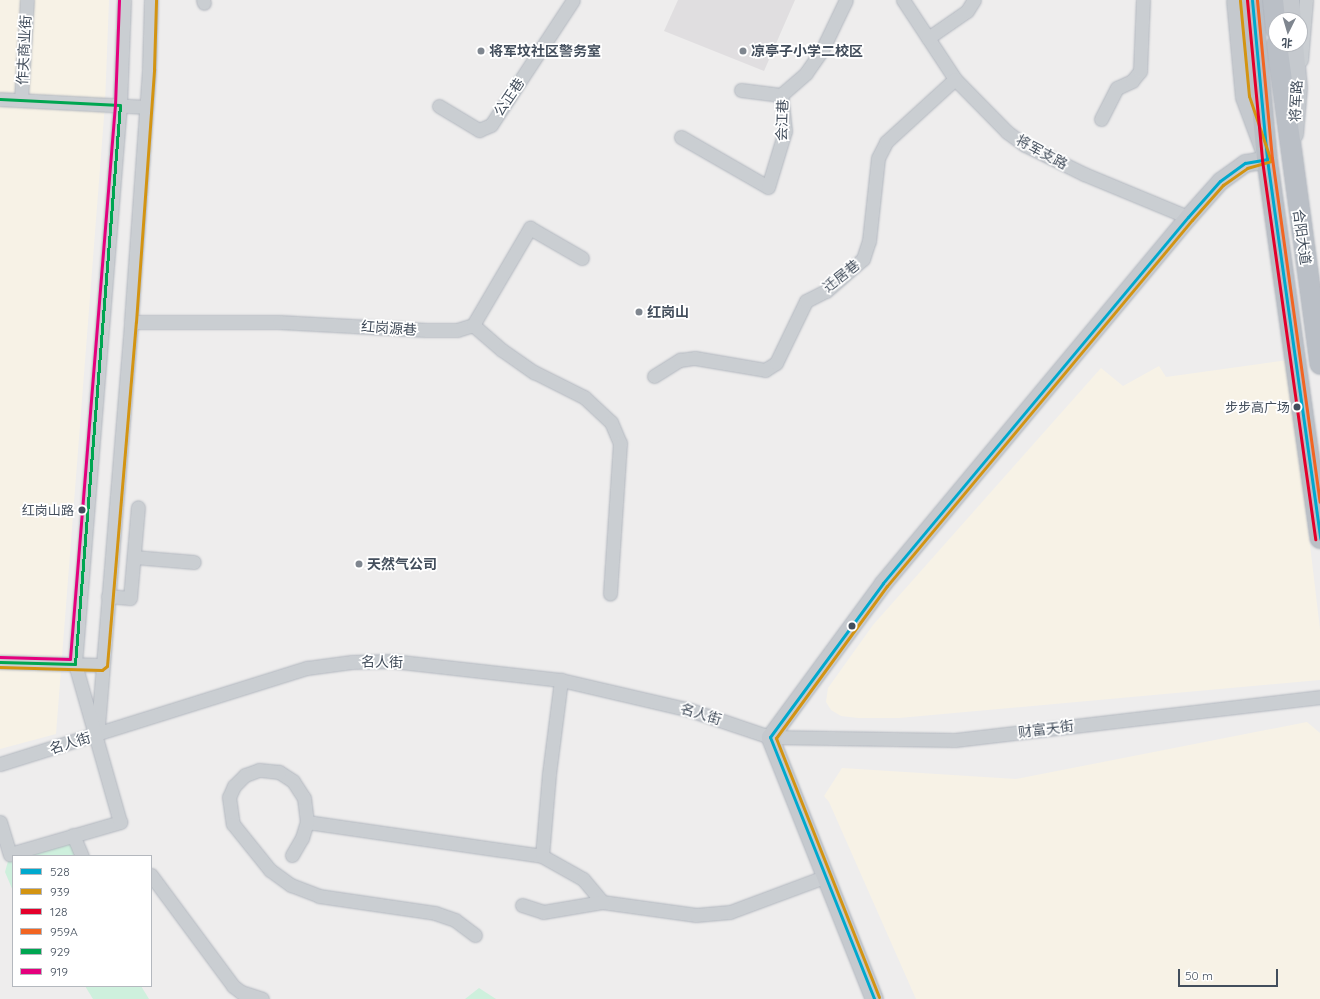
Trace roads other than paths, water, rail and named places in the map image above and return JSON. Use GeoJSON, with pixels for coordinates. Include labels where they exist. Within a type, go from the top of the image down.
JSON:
{"type":"FeatureCollection","features":[{"type":"Feature","properties":{"kind":"highway","name":"合阳大道"},"geometry":{"type":"LineString","coordinates":[[1252,0],[1267,159],[1320,538]]}},
{"type":"Feature","properties":{"kind":"highway"},"geometry":{"type":"LineString","coordinates":[[1273,0],[1274,12]]}},
{"type":"Feature","properties":{"kind":"highway","name":"合阳大道"},"geometry":{"type":"LineString","coordinates":[[1278,52],[1320,364]]}},
{"type":"Feature","properties":{"kind":"main road"},"geometry":{"type":"LineString","coordinates":[[874,999],[770,737],[883,583],[1188,217],[1220,181],[1245,163],[1267,159],[1244,97],[1235,0]]}},
{"type":"Feature","properties":{"kind":"main road"},"geometry":{"type":"LineString","coordinates":[[1290,0],[1291,12]]}},
{"type":"Feature","properties":{"kind":"main road","name":"将军路"},"geometry":{"type":"LineString","coordinates":[[1292,158],[1298,87],[1295,52]]}},
{"type":"Feature","properties":{"kind":"street","name":"作夫商业街"},"geometry":{"type":"LineString","coordinates":[[21,100],[27,0]]}},
{"type":"Feature","properties":{"kind":"street"},"geometry":{"type":"LineString","coordinates":[[0,822],[10,854],[120,822],[76,664],[120,105],[124,0]]}},
{"type":"Feature","properties":{"kind":"street"},"geometry":{"type":"LineString","coordinates":[[97,735],[131,322],[146,107],[151,0]]}},
{"type":"Feature","properties":{"kind":"street","name":"公正巷"},"geometry":{"type":"LineString","coordinates":[[439,106],[479,130],[491,125],[573,0]]}},
{"type":"Feature","properties":{"kind":"street","name":"会江巷"},"geometry":{"type":"LineString","coordinates":[[680,137],[768,187],[785,131],[781,95],[806,73],[822,50],[846,0]]}},
{"type":"Feature","properties":{"kind":"street","name":"将军支路"},"geometry":{"type":"LineString","coordinates":[[903,0],[955,79],[1007,132],[1025,145],[1084,174],[1188,217]]}},
{"type":"Feature","properties":{"kind":"street"},"geometry":{"type":"LineString","coordinates":[[928,38],[967,11],[974,0]]}},
{"type":"Feature","properties":{"kind":"street"},"geometry":{"type":"LineString","coordinates":[[1101,118],[1117,88],[1132,81],[1140,71],[1143,0]]}},
{"type":"Feature","properties":{"kind":"street"},"geometry":{"type":"LineString","coordinates":[[1298,87],[1306,0]]}},
{"type":"Feature","properties":{"kind":"street","name":"迁居巷"},"geometry":{"type":"LineString","coordinates":[[654,376],[680,360],[695,358],[764,370],[776,363],[806,301],[826,291],[862,259],[869,241],[878,158],[886,142],[955,79]]}},
{"type":"Feature","properties":{"kind":"street"},"geometry":{"type":"LineString","coordinates":[[741,90],[781,95]]}},
{"type":"Feature","properties":{"kind":"street"},"geometry":{"type":"LineString","coordinates":[[0,100],[146,107]]}},
{"type":"Feature","properties":{"kind":"street"},"geometry":{"type":"LineString","coordinates":[[582,258],[530,228],[473,325],[502,350],[534,372],[584,397],[611,422],[620,443],[610,594]]}},
{"type":"Feature","properties":{"kind":"street","name":"红岗源巷"},"geometry":{"type":"LineString","coordinates":[[131,322],[279,322],[426,330],[457,330],[473,325]]}},
{"type":"Feature","properties":{"kind":"street"},"geometry":{"type":"LineString","coordinates":[[108,596],[130,598],[138,507]]}},
{"type":"Feature","properties":{"kind":"street"},"geometry":{"type":"LineString","coordinates":[[134,557],[194,562]]}},
{"type":"Feature","properties":{"kind":"street","name":"名人街"},"geometry":{"type":"LineString","coordinates":[[0,764],[97,735],[307,668],[352,662],[392,661],[561,680],[690,710],[770,737]]}},
{"type":"Feature","properties":{"kind":"street"},"geometry":{"type":"LineString","coordinates":[[0,662],[102,665]]}},
{"type":"Feature","properties":{"kind":"street"},"geometry":{"type":"LineString","coordinates":[[542,856],[549,774],[561,680]]}},
{"type":"Feature","properties":{"kind":"street","name":"财富天街"},"geometry":{"type":"LineString","coordinates":[[770,737],[955,740],[1320,697]]}},
{"type":"Feature","properties":{"kind":"street"},"geometry":{"type":"LineString","coordinates":[[292,854],[302,838],[307,822],[304,798],[294,781],[280,772],[259,770],[245,775],[234,786],[229,797],[233,824],[241,837],[270,870],[291,885],[319,896],[435,913],[455,920],[475,935]]}},
{"type":"Feature","properties":{"kind":"street"},"geometry":{"type":"LineString","coordinates":[[307,822],[542,856],[583,879],[602,902]]}},
{"type":"Feature","properties":{"kind":"street"},"geometry":{"type":"LineString","coordinates":[[74,835],[82,855]]}},
{"type":"Feature","properties":{"kind":"street"},"geometry":{"type":"LineString","coordinates":[[152,876],[233,986],[241,992],[262,999]]}},
{"type":"Feature","properties":{"kind":"street"},"geometry":{"type":"LineString","coordinates":[[522,906],[543,912],[602,902],[696,915],[715,914],[730,912],[824,876]]}},
{"type":"Feature","properties":{"kind":"place","name":"将军坟社区警务室"},"geometry":{"type":"Point","coordinates":[481,51]}},
{"type":"Feature","properties":{"kind":"place","name":"凉亭子小学二校区"},"geometry":{"type":"Point","coordinates":[743,51]}},
{"type":"Feature","properties":{"kind":"place","name":"红岗山"},"geometry":{"type":"Point","coordinates":[639,312]}},
{"type":"Feature","properties":{"kind":"place","name":"步步高广场"},"geometry":{"type":"Point","coordinates":[1297,407]}},
{"type":"Feature","properties":{"kind":"place","name":"红岗山路"},"geometry":{"type":"Point","coordinates":[82,510]}},
{"type":"Feature","properties":{"kind":"place","name":"天然气公司"},"geometry":{"type":"Point","coordinates":[359,564]}}]}
